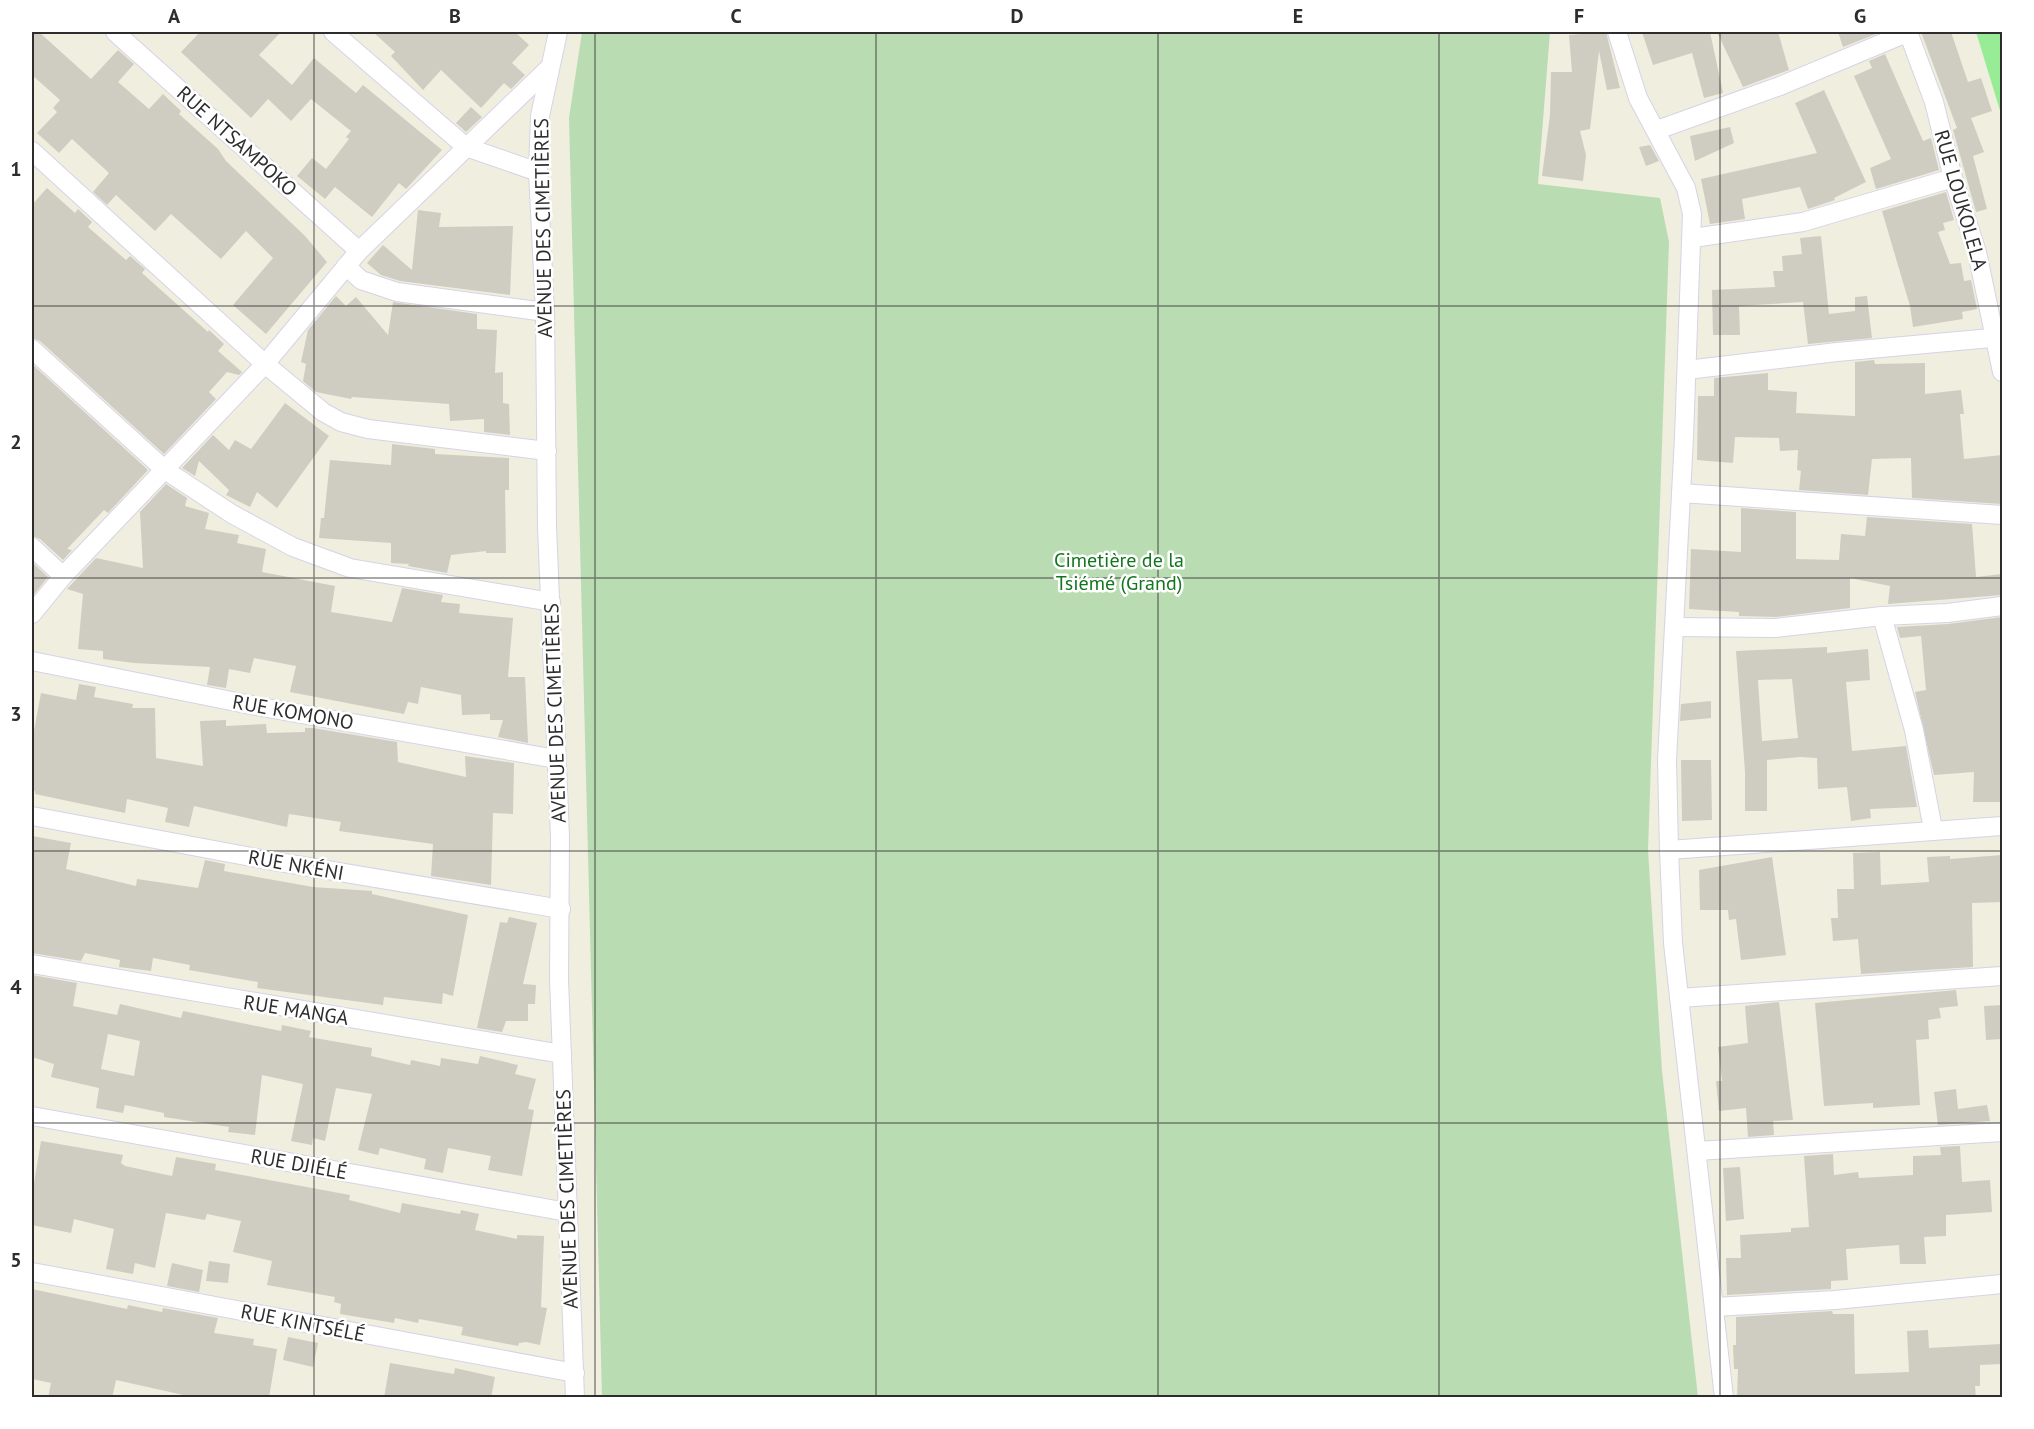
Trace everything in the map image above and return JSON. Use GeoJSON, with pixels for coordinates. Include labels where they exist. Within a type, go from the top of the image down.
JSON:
{"type":"FeatureCollection","features":[{"type":"Feature","properties":{"kind":"street","name":"RUE NTSAMPOKO"},"geometry":{"type":"LineString","coordinates":[[115,32],[359,252]]}},
{"type":"Feature","properties":{"kind":"street"},"geometry":{"type":"LineString","coordinates":[[333,32],[466,147],[538,172]]}},
{"type":"Feature","properties":{"kind":"street","name":"AVENUE DES CIMETIÈRES"},"geometry":{"type":"LineString","coordinates":[[558,32],[548,69],[539,125],[538,172],[545,312],[547,527],[552,602],[561,909],[559,979],[575,1398]]}},
{"type":"Feature","properties":{"kind":"street"},"geometry":{"type":"LineString","coordinates":[[1617,32],[1638,98],[1686,188],[1692,214],[1687,370],[1667,760],[1669,850],[1673,943],[1724,1398]]}},
{"type":"Feature","properties":{"kind":"street"},"geometry":{"type":"LineString","coordinates":[[1657,130],[1780,86],[1908,32]]}},
{"type":"Feature","properties":{"kind":"street","name":"RUE LOUKOLELA"},"geometry":{"type":"LineString","coordinates":[[1908,32],[1934,102],[1953,178],[1977,252],[2000,338],[2002,372]]}},
{"type":"Feature","properties":{"kind":"street"},"geometry":{"type":"LineString","coordinates":[[32,614],[63,576],[265,364],[359,252],[548,69]]}},
{"type":"Feature","properties":{"kind":"street"},"geometry":{"type":"LineString","coordinates":[[32,151],[265,364],[322,412],[341,422],[368,429],[547,451]]}},
{"type":"Feature","properties":{"kind":"street"},"geometry":{"type":"LineString","coordinates":[[1693,238],[1803,222],[1953,178]]}},
{"type":"Feature","properties":{"kind":"street"},"geometry":{"type":"LineString","coordinates":[[346,266],[361,280],[397,292],[545,312]]}},
{"type":"Feature","properties":{"kind":"street"},"geometry":{"type":"LineString","coordinates":[[1687,370],[1837,352],[2000,338]]}},
{"type":"Feature","properties":{"kind":"street"},"geometry":{"type":"LineString","coordinates":[[32,349],[165,470],[232,514],[293,547],[350,568],[552,602]]}},
{"type":"Feature","properties":{"kind":"street"},"geometry":{"type":"LineString","coordinates":[[1681,493],[2002,515]]}},
{"type":"Feature","properties":{"kind":"street"},"geometry":{"type":"LineString","coordinates":[[32,547],[63,576]]}},
{"type":"Feature","properties":{"kind":"street"},"geometry":{"type":"LineString","coordinates":[[1674,627],[1775,628],[2002,606]]}},
{"type":"Feature","properties":{"kind":"street"},"geometry":{"type":"LineString","coordinates":[[1882,616],[1914,729],[1934,830]]}},
{"type":"Feature","properties":{"kind":"street","name":"RUE KOMONO"},"geometry":{"type":"LineString","coordinates":[[32,662],[256,706],[556,759]]}},
{"type":"Feature","properties":{"kind":"street","name":"RUE NKÉNI"},"geometry":{"type":"LineString","coordinates":[[32,816],[267,860],[561,909]]}},
{"type":"Feature","properties":{"kind":"street"},"geometry":{"type":"LineString","coordinates":[[1669,850],[2002,826]]}},
{"type":"Feature","properties":{"kind":"street","name":"RUE MANGA"},"geometry":{"type":"LineString","coordinates":[[32,964],[562,1053]]}},
{"type":"Feature","properties":{"kind":"street"},"geometry":{"type":"LineString","coordinates":[[1679,998],[2002,976]]}},
{"type":"Feature","properties":{"kind":"street","name":"RUE DJIÉLÉ"},"geometry":{"type":"LineString","coordinates":[[32,1116],[567,1212]]}},
{"type":"Feature","properties":{"kind":"street"},"geometry":{"type":"LineString","coordinates":[[1697,1151],[2002,1132]]}},
{"type":"Feature","properties":{"kind":"street","name":"RUE KINTSÉLÉ"},"geometry":{"type":"LineString","coordinates":[[32,1272],[575,1374]]}},
{"type":"Feature","properties":{"kind":"street"},"geometry":{"type":"LineString","coordinates":[[1715,1307],[1835,1300],[2002,1284]]}},
{"type":"Feature","properties":{"kind":"green space","name":"Cimetière de la Tsiémé (Grand)"},"geometry":{"type":"Polygon","coordinates":[[[582,32],[1550,32],[1538,184],[1660,198],[1669,242],[1648,850],[1662,1071],[1698,1397],[602,1397],[569,118],[582,32]]]}},
{"type":"Feature","properties":{"kind":"green space"},"geometry":{"type":"Polygon","coordinates":[[[1976,32],[2002,32],[2002,117],[1976,32]]]}},
{"type":"Feature","properties":{"kind":"building"},"geometry":{"type":"Polygon","coordinates":[[[32,32],[39,32],[91,79],[118,50],[134,64],[118,82],[149,109],[163,94],[181,111],[179,114],[218,149],[226,161],[305,236],[327,262],[266,334],[233,305],[273,258],[246,231],[221,259],[171,214],[155,231],[116,195],[107,205],[93,192],[109,173],[72,139],[59,153],[37,133],[57,112],[53,108],[60,100],[32,75],[32,32]]]}},
{"type":"Feature","properties":{"kind":"building"},"geometry":{"type":"Polygon","coordinates":[[[200,32],[281,32],[259,55],[292,85],[314,58],[356,93],[363,85],[442,150],[406,189],[399,183],[372,217],[335,187],[325,199],[297,176],[312,158],[326,169],[349,139],[346,137],[351,131],[311,99],[291,121],[268,99],[251,118],[181,52],[200,32]]]}},
{"type":"Feature","properties":{"kind":"building"},"geometry":{"type":"Polygon","coordinates":[[[373,32],[515,32],[529,45],[512,63],[525,75],[511,89],[504,83],[481,108],[441,70],[423,90],[391,56],[395,52],[373,32]]]}},
{"type":"Feature","properties":{"kind":"building"},"geometry":{"type":"Polygon","coordinates":[[[1606,32],[1620,88],[1607,90],[1599,51],[1590,129],[1580,131],[1586,155],[1583,181],[1542,176],[1550,115],[1551,72],[1572,72],[1569,35],[1606,32]]]}},
{"type":"Feature","properties":{"kind":"building"},"geometry":{"type":"Polygon","coordinates":[[[1642,32],[1710,32],[1723,93],[1704,98],[1692,53],[1653,65],[1642,32]]]}},
{"type":"Feature","properties":{"kind":"building"},"geometry":{"type":"Polygon","coordinates":[[[1717,32],[1778,32],[1789,70],[1743,87],[1717,32]]]}},
{"type":"Feature","properties":{"kind":"building"},"geometry":{"type":"Polygon","coordinates":[[[1838,32],[1875,32],[1876,34],[1843,47],[1838,32]]]}},
{"type":"Feature","properties":{"kind":"building"},"geometry":{"type":"Polygon","coordinates":[[[1921,32],[1951,32],[1968,82],[1981,78],[1992,111],[1971,118],[1984,152],[1973,156],[1987,209],[1976,212],[1953,130],[1957,128],[1921,32]]]}},
{"type":"Feature","properties":{"kind":"building"},"geometry":{"type":"Polygon","coordinates":[[[1885,54],[1923,141],[1931,138],[1939,170],[1876,189],[1870,168],[1891,159],[1854,76],[1872,68],[1869,61],[1885,54]]]}},
{"type":"Feature","properties":{"kind":"building"},"geometry":{"type":"Polygon","coordinates":[[[1824,90],[1866,182],[1834,198],[1835,200],[1808,209],[1800,187],[1742,199],[1745,219],[1710,224],[1701,179],[1817,153],[1795,103],[1824,90]]]}},
{"type":"Feature","properties":{"kind":"building"},"geometry":{"type":"Polygon","coordinates":[[[471,107],[482,117],[466,132],[456,123],[471,107]]]}},
{"type":"Feature","properties":{"kind":"building"},"geometry":{"type":"Polygon","coordinates":[[[1730,127],[1734,143],[1695,161],[1690,136],[1730,127]]]}},
{"type":"Feature","properties":{"kind":"building"},"geometry":{"type":"Polygon","coordinates":[[[1650,145],[1659,161],[1646,166],[1639,147],[1650,145]]]}},
{"type":"Feature","properties":{"kind":"building"},"geometry":{"type":"Polygon","coordinates":[[[47,188],[75,213],[78,209],[92,222],[88,227],[126,260],[130,256],[145,269],[142,273],[224,344],[218,351],[242,372],[239,375],[227,372],[209,392],[216,399],[164,454],[40,341],[32,338],[32,205],[47,188]]]}},
{"type":"Feature","properties":{"kind":"building"},"geometry":{"type":"Polygon","coordinates":[[[1946,192],[1954,220],[1943,223],[1945,230],[1938,232],[1950,264],[1961,263],[1964,281],[1971,280],[1977,309],[1962,312],[1963,319],[1913,327],[1910,306],[1882,211],[1946,192]]]}},
{"type":"Feature","properties":{"kind":"building"},"geometry":{"type":"Polygon","coordinates":[[[418,210],[441,213],[439,227],[513,226],[510,295],[400,281],[381,275],[367,263],[383,245],[412,270],[418,210]]]}},
{"type":"Feature","properties":{"kind":"building"},"geometry":{"type":"Polygon","coordinates":[[[1821,236],[1829,314],[1855,311],[1855,297],[1867,296],[1872,338],[1808,344],[1803,302],[1739,306],[1740,335],[1713,335],[1712,290],[1775,287],[1773,271],[1783,271],[1782,256],[1802,254],[1800,238],[1821,236]]]}},
{"type":"Feature","properties":{"kind":"building"},"geometry":{"type":"Polygon","coordinates":[[[336,296],[346,306],[356,297],[388,335],[393,302],[477,314],[477,329],[497,330],[495,373],[503,372],[503,403],[509,404],[510,435],[484,432],[484,419],[450,421],[449,404],[352,397],[351,399],[316,392],[303,381],[306,364],[301,362],[308,330],[336,296]]]}},
{"type":"Feature","properties":{"kind":"building"},"geometry":{"type":"Polygon","coordinates":[[[1874,360],[1875,364],[1925,363],[1925,394],[1961,390],[1964,414],[1960,414],[1964,459],[2002,455],[2002,504],[1912,498],[1911,458],[1872,459],[1868,495],[1799,490],[1801,471],[1797,470],[1798,450],[1780,451],[1779,438],[1735,437],[1733,463],[1697,460],[1698,396],[1714,396],[1714,378],[1768,373],[1768,390],[1797,392],[1796,413],[1855,416],[1855,362],[1874,360]]]}},
{"type":"Feature","properties":{"kind":"building"},"geometry":{"type":"Polygon","coordinates":[[[32,364],[148,470],[108,513],[104,510],[67,549],[72,550],[63,560],[40,539],[32,536],[32,364]]]}},
{"type":"Feature","properties":{"kind":"building"},"geometry":{"type":"Polygon","coordinates":[[[285,403],[329,436],[277,508],[257,492],[250,507],[226,495],[229,490],[199,461],[195,476],[182,468],[213,435],[229,450],[235,440],[251,449],[285,403]]]}},
{"type":"Feature","properties":{"kind":"building"},"geometry":{"type":"Polygon","coordinates":[[[392,444],[435,449],[435,454],[509,458],[509,490],[505,490],[506,553],[486,553],[486,551],[451,555],[447,573],[408,566],[409,564],[391,563],[391,543],[319,538],[321,518],[324,518],[330,460],[391,465],[392,444]]]}},
{"type":"Feature","properties":{"kind":"building"},"geometry":{"type":"Polygon","coordinates":[[[166,484],[187,498],[185,506],[209,513],[205,529],[239,535],[237,543],[266,549],[262,572],[335,586],[331,612],[392,622],[402,588],[443,595],[441,602],[460,604],[459,613],[513,618],[508,677],[525,677],[528,743],[498,737],[503,720],[490,720],[490,714],[462,715],[461,695],[421,687],[418,704],[408,702],[404,714],[290,692],[296,666],[254,658],[250,673],[229,669],[226,688],[207,685],[210,667],[103,659],[103,651],[78,649],[83,594],[67,589],[96,558],[143,568],[140,512],[166,484]]]}},
{"type":"Feature","properties":{"kind":"building"},"geometry":{"type":"Polygon","coordinates":[[[1741,508],[1796,512],[1796,559],[1839,560],[1841,534],[1865,536],[1867,517],[1972,524],[1976,577],[2002,574],[2002,595],[1888,604],[1890,586],[1850,578],[1850,608],[1776,617],[1739,616],[1739,612],[1689,609],[1691,549],[1741,552],[1741,508]]]}},
{"type":"Feature","properties":{"kind":"building"},"geometry":{"type":"Polygon","coordinates":[[[32,562],[48,577],[32,597],[32,562]]]}},
{"type":"Feature","properties":{"kind":"building"},"geometry":{"type":"Polygon","coordinates":[[[2002,617],[2002,802],[1973,802],[1974,772],[1934,775],[1915,692],[1926,690],[1921,636],[1900,638],[1897,627],[1948,624],[2002,617]]]}},
{"type":"Feature","properties":{"kind":"building"},"geometry":{"type":"Polygon","coordinates":[[[1827,647],[1827,653],[1868,649],[1870,680],[1846,682],[1852,751],[1906,746],[1917,807],[1870,809],[1871,818],[1851,821],[1847,787],[1818,789],[1817,758],[1800,757],[1767,760],[1767,811],[1745,811],[1745,772],[1736,651],[1827,647]],[[1792,679],[1758,680],[1762,741],[1798,738],[1792,679]]]}},
{"type":"Feature","properties":{"kind":"building"},"geometry":{"type":"Polygon","coordinates":[[[79,684],[96,687],[94,697],[133,704],[132,708],[155,708],[156,758],[203,766],[200,721],[226,720],[226,726],[266,724],[267,733],[305,732],[305,728],[313,728],[397,742],[398,762],[466,777],[465,756],[514,763],[513,814],[493,813],[491,885],[431,876],[433,844],[339,831],[341,822],[289,814],[287,827],[194,806],[189,827],[165,822],[168,808],[127,799],[125,813],[35,794],[32,790],[32,741],[41,693],[76,700],[79,684]]]}},
{"type":"Feature","properties":{"kind":"building"},"geometry":{"type":"Polygon","coordinates":[[[1711,701],[1711,718],[1680,721],[1681,704],[1711,701]]]}},
{"type":"Feature","properties":{"kind":"building"},"geometry":{"type":"Polygon","coordinates":[[[1681,760],[1711,760],[1712,820],[1682,821],[1681,760]]]}},
{"type":"Feature","properties":{"kind":"building"},"geometry":{"type":"Polygon","coordinates":[[[32,836],[71,843],[66,869],[136,886],[137,879],[198,888],[205,860],[225,864],[224,871],[313,887],[372,891],[372,894],[468,915],[453,996],[443,993],[442,1004],[384,997],[383,1005],[257,988],[258,982],[189,970],[190,965],[153,958],[151,971],[119,967],[120,960],[85,953],[81,961],[32,953],[32,836]]]}},
{"type":"Feature","properties":{"kind":"building"},"geometry":{"type":"Polygon","coordinates":[[[1880,852],[1881,885],[1929,882],[1927,857],[1950,856],[1950,859],[2002,855],[2002,902],[1972,903],[1973,967],[1861,974],[1858,939],[1833,941],[1831,918],[1838,918],[1837,889],[1854,889],[1853,853],[1880,852]]]}},
{"type":"Feature","properties":{"kind":"building"},"geometry":{"type":"Polygon","coordinates":[[[1772,857],[1786,955],[1741,960],[1736,919],[1729,920],[1728,910],[1700,910],[1699,870],[1772,857]]]}},
{"type":"Feature","properties":{"kind":"building"},"geometry":{"type":"Polygon","coordinates":[[[509,917],[537,923],[523,984],[536,985],[535,1004],[528,1004],[528,1021],[506,1021],[502,1032],[477,1028],[500,922],[507,923],[509,917]]]}},
{"type":"Feature","properties":{"kind":"building"},"geometry":{"type":"Polygon","coordinates":[[[32,975],[77,983],[73,1006],[117,1015],[120,1004],[181,1018],[183,1011],[281,1031],[282,1025],[311,1031],[309,1037],[372,1048],[371,1056],[410,1065],[411,1060],[440,1066],[441,1058],[478,1064],[480,1056],[518,1065],[515,1074],[536,1079],[528,1109],[534,1110],[522,1176],[488,1170],[491,1156],[448,1148],[443,1173],[424,1169],[426,1159],[380,1148],[378,1155],[358,1150],[372,1094],[336,1088],[325,1141],[313,1138],[312,1145],[291,1141],[303,1084],[262,1075],[255,1135],[228,1132],[229,1127],[164,1117],[164,1113],[125,1105],[123,1113],[96,1108],[99,1088],[51,1077],[54,1064],[32,1057],[32,975]],[[108,1034],[101,1069],[134,1076],[140,1041],[108,1034]]]}},
{"type":"Feature","properties":{"kind":"building"},"geometry":{"type":"Polygon","coordinates":[[[1956,990],[1958,1006],[1939,1008],[1941,1018],[1928,1020],[1929,1039],[1916,1040],[1920,1105],[1873,1108],[1873,1103],[1824,1106],[1815,1003],[1956,990]]]}},
{"type":"Feature","properties":{"kind":"building"},"geometry":{"type":"Polygon","coordinates":[[[1779,1002],[1793,1120],[1773,1121],[1774,1135],[1748,1137],[1746,1108],[1719,1111],[1716,1081],[1722,1081],[1718,1047],[1748,1043],[1745,1006],[1779,1002]]]}},
{"type":"Feature","properties":{"kind":"building"},"geometry":{"type":"Polygon","coordinates":[[[2002,1005],[2002,1039],[1986,1040],[1984,1006],[2002,1005]]]}},
{"type":"Feature","properties":{"kind":"building"},"geometry":{"type":"Polygon","coordinates":[[[1956,1089],[1958,1109],[1987,1105],[1990,1121],[1938,1125],[1934,1092],[1956,1089]]]}},
{"type":"Feature","properties":{"kind":"building"},"geometry":{"type":"Polygon","coordinates":[[[41,1141],[123,1155],[121,1163],[125,1166],[172,1176],[176,1157],[216,1164],[215,1170],[350,1195],[349,1200],[400,1213],[402,1203],[460,1214],[461,1210],[479,1214],[475,1230],[517,1239],[517,1235],[544,1236],[541,1307],[547,1308],[540,1345],[526,1342],[519,1343],[518,1346],[461,1335],[463,1327],[419,1319],[418,1323],[395,1318],[394,1323],[340,1314],[341,1304],[334,1302],[335,1297],[267,1285],[272,1261],[233,1252],[241,1221],[207,1214],[205,1220],[166,1213],[155,1268],[135,1263],[133,1274],[106,1269],[114,1229],[74,1219],[71,1233],[32,1225],[32,1195],[41,1141]]]}},
{"type":"Feature","properties":{"kind":"building"},"geometry":{"type":"Polygon","coordinates":[[[1960,1146],[1962,1182],[1990,1180],[1992,1212],[1946,1215],[1946,1236],[1924,1237],[1926,1264],[1900,1264],[1899,1245],[1846,1249],[1848,1280],[1831,1281],[1831,1289],[1727,1295],[1726,1258],[1741,1258],[1740,1235],[1791,1232],[1791,1228],[1809,1227],[1804,1156],[1833,1154],[1834,1175],[1858,1172],[1859,1178],[1913,1175],[1913,1156],[1941,1155],[1940,1147],[1960,1146]]]}},
{"type":"Feature","properties":{"kind":"building"},"geometry":{"type":"Polygon","coordinates":[[[1740,1167],[1744,1219],[1726,1221],[1723,1168],[1740,1167]]]}},
{"type":"Feature","properties":{"kind":"building"},"geometry":{"type":"Polygon","coordinates":[[[209,1261],[230,1264],[228,1283],[206,1281],[209,1261]]]}},
{"type":"Feature","properties":{"kind":"building"},"geometry":{"type":"Polygon","coordinates":[[[172,1263],[203,1270],[199,1292],[167,1286],[172,1263]]]}},
{"type":"Feature","properties":{"kind":"building"},"geometry":{"type":"Polygon","coordinates":[[[32,1289],[127,1309],[128,1305],[162,1312],[163,1308],[218,1318],[214,1333],[254,1339],[253,1345],[277,1349],[269,1398],[197,1398],[116,1380],[112,1398],[48,1398],[51,1383],[32,1379],[32,1289]]]}},
{"type":"Feature","properties":{"kind":"building"},"geometry":{"type":"Polygon","coordinates":[[[1832,1311],[1833,1314],[1854,1314],[1855,1374],[1909,1372],[1907,1331],[1928,1330],[1929,1348],[2001,1344],[2001,1364],[1980,1365],[1980,1386],[1975,1386],[1976,1398],[1737,1398],[1738,1369],[1734,1369],[1733,1345],[1736,1345],[1736,1317],[1832,1311]]]}},
{"type":"Feature","properties":{"kind":"building"},"geometry":{"type":"Polygon","coordinates":[[[288,1337],[318,1343],[313,1367],[283,1360],[288,1337]]]}},
{"type":"Feature","properties":{"kind":"building"},"geometry":{"type":"Polygon","coordinates":[[[390,1363],[454,1374],[455,1368],[495,1377],[491,1398],[384,1398],[390,1363]]]}}]}
